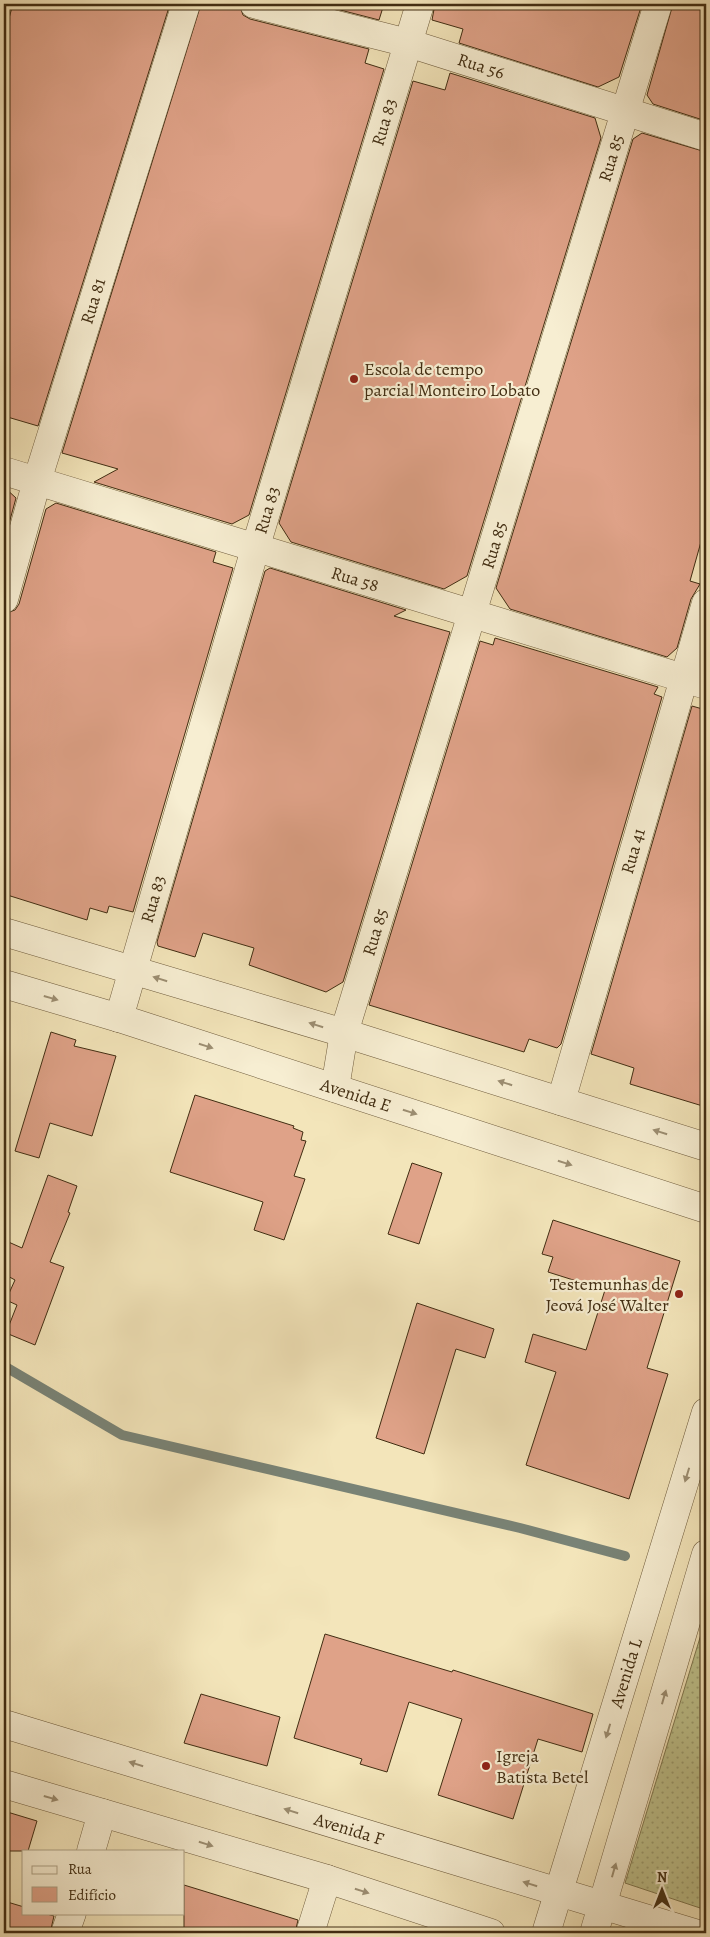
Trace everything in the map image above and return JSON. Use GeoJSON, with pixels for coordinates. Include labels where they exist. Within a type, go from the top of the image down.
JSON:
{"type":"FeatureCollection","features":[{"type":"Feature","properties":{"kind":"street","name":"Rua 81"},"geometry":{"type":"LineString","coordinates":[[4,599],[38,481],[186,4]]}},
{"type":"Feature","properties":{"kind":"street","name":"Rua 56"},"geometry":{"type":"LineString","coordinates":[[254,4],[408,43],[706,137]]}},
{"type":"Feature","properties":{"kind":"street","name":"Rua 83"},"geometry":{"type":"LineString","coordinates":[[119,1018],[255,549],[420,4]]}},
{"type":"Feature","properties":{"kind":"street","name":"Rua 85"},"geometry":{"type":"LineString","coordinates":[[335,1088],[344,1033],[658,4]]}},
{"type":"Feature","properties":{"kind":"street","name":"Rua 58"},"geometry":{"type":"LineString","coordinates":[[4,470],[255,549],[695,681]]}},
{"type":"Feature","properties":{"kind":"street","name":"Rua 41"},"geometry":{"type":"LineString","coordinates":[[561,1101],[695,681],[706,603]]}},
{"type":"Feature","properties":{"kind":"street"},"geometry":{"type":"LineString","coordinates":[[4,932],[344,1033],[706,1147]]}},
{"type":"Feature","properties":{"kind":"street","name":"Avenida E"},"geometry":{"type":"LineString","coordinates":[[4,984],[119,1018],[706,1209]]}},
{"type":"Feature","properties":{"kind":"street","name":"Avenida L"},"geometry":{"type":"LineString","coordinates":[[546,1933],[706,1412]]}},
{"type":"Feature","properties":{"kind":"street"},"geometry":{"type":"LineString","coordinates":[[594,1933],[706,1554]]}},
{"type":"Feature","properties":{"kind":"street","name":"Avenida F"},"geometry":{"type":"LineString","coordinates":[[4,1724],[694,1933]]}},
{"type":"Feature","properties":{"kind":"street"},"geometry":{"type":"LineString","coordinates":[[4,1784],[327,1880],[491,1933]]}},
{"type":"Feature","properties":{"kind":"street"},"geometry":{"type":"LineString","coordinates":[[91,1850],[102,1813]]}},
{"type":"Feature","properties":{"kind":"street"},"geometry":{"type":"LineString","coordinates":[[310,1933],[327,1880]]}},
{"type":"Feature","properties":{"kind":"street"},"geometry":{"type":"LineString","coordinates":[[65,1933],[72,1914]]}},
{"type":"Feature","properties":{"kind":"green space"},"geometry":{"type":"Polygon","coordinates":[[[706,1618],[706,1910],[625,1883],[706,1618]]]}},
{"type":"Feature","properties":{"kind":"building"},"geometry":{"type":"Polygon","coordinates":[[[13,4],[170,4],[38,426],[4,416],[4,36],[13,4]]]}},
{"type":"Feature","properties":{"kind":"building"},"geometry":{"type":"Polygon","coordinates":[[[201,4],[239,4],[243,15],[250,19],[369,49],[365,63],[384,69],[249,515],[232,524],[94,482],[118,469],[62,453],[201,4]]]}},
{"type":"Feature","properties":{"kind":"building"},"geometry":{"type":"Polygon","coordinates":[[[317,4],[384,4],[379,20],[317,4]]]}},
{"type":"Feature","properties":{"kind":"building"},"geometry":{"type":"Polygon","coordinates":[[[435,4],[642,4],[619,77],[598,87],[459,43],[463,29],[432,20],[435,4]]]}},
{"type":"Feature","properties":{"kind":"building"},"geometry":{"type":"Polygon","coordinates":[[[673,4],[706,4],[706,121],[653,104],[647,95],[673,4]]]}},
{"type":"Feature","properties":{"kind":"building"},"geometry":{"type":"Polygon","coordinates":[[[450,73],[595,118],[601,138],[467,576],[444,589],[291,542],[279,523],[413,81],[445,90],[450,73]]]}},
{"type":"Feature","properties":{"kind":"building"},"geometry":{"type":"Polygon","coordinates":[[[642,133],[706,152],[706,524],[690,581],[700,584],[691,599],[677,648],[667,657],[510,609],[496,588],[633,139],[642,133]]]}},
{"type":"Feature","properties":{"kind":"building"},"geometry":{"type":"Polygon","coordinates":[[[4,487],[16,498],[4,542],[4,487]]]}},
{"type":"Feature","properties":{"kind":"building"},"geometry":{"type":"Polygon","coordinates":[[[56,503],[216,552],[213,562],[233,568],[133,912],[109,906],[107,913],[90,908],[87,920],[4,894],[4,614],[15,610],[19,604],[46,509],[56,503]]]}},
{"type":"Feature","properties":{"kind":"building"},"geometry":{"type":"Polygon","coordinates":[[[270,568],[406,610],[394,616],[450,632],[343,982],[326,992],[249,965],[254,948],[203,933],[195,957],[158,946],[157,942],[265,571],[270,568]]]}},
{"type":"Feature","properties":{"kind":"building"},"geometry":{"type":"Polygon","coordinates":[[[495,638],[658,687],[654,694],[662,697],[561,1044],[557,1048],[529,1039],[524,1052],[369,1005],[480,641],[493,645],[495,638]]]}},
{"type":"Feature","properties":{"kind":"building"},"geometry":{"type":"Polygon","coordinates":[[[692,706],[706,710],[706,1107],[630,1084],[634,1068],[591,1054],[692,706]]]}},
{"type":"Feature","properties":{"kind":"building"},"geometry":{"type":"Polygon","coordinates":[[[51,1032],[76,1040],[74,1046],[116,1056],[92,1136],[50,1123],[39,1158],[15,1151],[51,1032]]]}},
{"type":"Feature","properties":{"kind":"building"},"geometry":{"type":"Polygon","coordinates":[[[195,1095],[294,1126],[293,1128],[303,1132],[301,1140],[306,1141],[294,1176],[305,1179],[284,1240],[254,1230],[263,1202],[170,1172],[195,1095]]]}},
{"type":"Feature","properties":{"kind":"building"},"geometry":{"type":"Polygon","coordinates":[[[412,1163],[442,1173],[419,1244],[388,1234],[412,1163]]]}},
{"type":"Feature","properties":{"kind":"building"},"geometry":{"type":"Polygon","coordinates":[[[48,1175],[77,1186],[68,1212],[70,1213],[50,1262],[64,1267],[35,1345],[6,1333],[17,1305],[6,1300],[15,1280],[4,1274],[4,1240],[22,1248],[48,1175]]]}},
{"type":"Feature","properties":{"kind":"building"},"geometry":{"type":"Polygon","coordinates":[[[553,1220],[680,1261],[647,1368],[668,1374],[629,1499],[526,1465],[556,1372],[525,1362],[533,1334],[586,1350],[605,1290],[548,1272],[553,1257],[542,1254],[553,1220]]]}},
{"type":"Feature","properties":{"kind":"building"},"geometry":{"type":"Polygon","coordinates":[[[417,1303],[494,1329],[485,1358],[456,1349],[424,1454],[376,1438],[417,1303]]]}},
{"type":"Feature","properties":{"kind":"building"},"geometry":{"type":"Polygon","coordinates":[[[325,1634],[452,1672],[453,1670],[593,1714],[582,1752],[538,1739],[513,1819],[438,1795],[462,1719],[409,1702],[387,1772],[360,1764],[362,1759],[294,1738],[325,1634]]]}},
{"type":"Feature","properties":{"kind":"building"},"geometry":{"type":"Polygon","coordinates":[[[201,1694],[280,1717],[267,1766],[184,1743],[201,1694]]]}},
{"type":"Feature","properties":{"kind":"building"},"geometry":{"type":"Polygon","coordinates":[[[4,1811],[37,1821],[28,1850],[4,1851],[4,1811]]]}},
{"type":"Feature","properties":{"kind":"building"},"geometry":{"type":"Polygon","coordinates":[[[185,1885],[298,1920],[295,1933],[184,1933],[185,1885]]]}},
{"type":"Feature","properties":{"kind":"building"},"geometry":{"type":"Polygon","coordinates":[[[4,1901],[22,1906],[22,1914],[47,1914],[54,1916],[50,1933],[4,1933],[4,1901]]]}},
{"type":"Feature","properties":{"kind":"waterway"},"geometry":{"type":"LineString","coordinates":[[4,1366],[122,1435],[520,1528],[625,1556]]}},
{"type":"Feature","properties":{"kind":"place","name":"Escola de tempo parcial Monteiro Lobato"},"geometry":{"type":"Point","coordinates":[354,379]}},
{"type":"Feature","properties":{"kind":"place","name":"Testemunhas de Jeová José Walter"},"geometry":{"type":"Point","coordinates":[679,1294]}},
{"type":"Feature","properties":{"kind":"place","name":"Igreja Batista Betel"},"geometry":{"type":"Point","coordinates":[486,1766]}}]}
